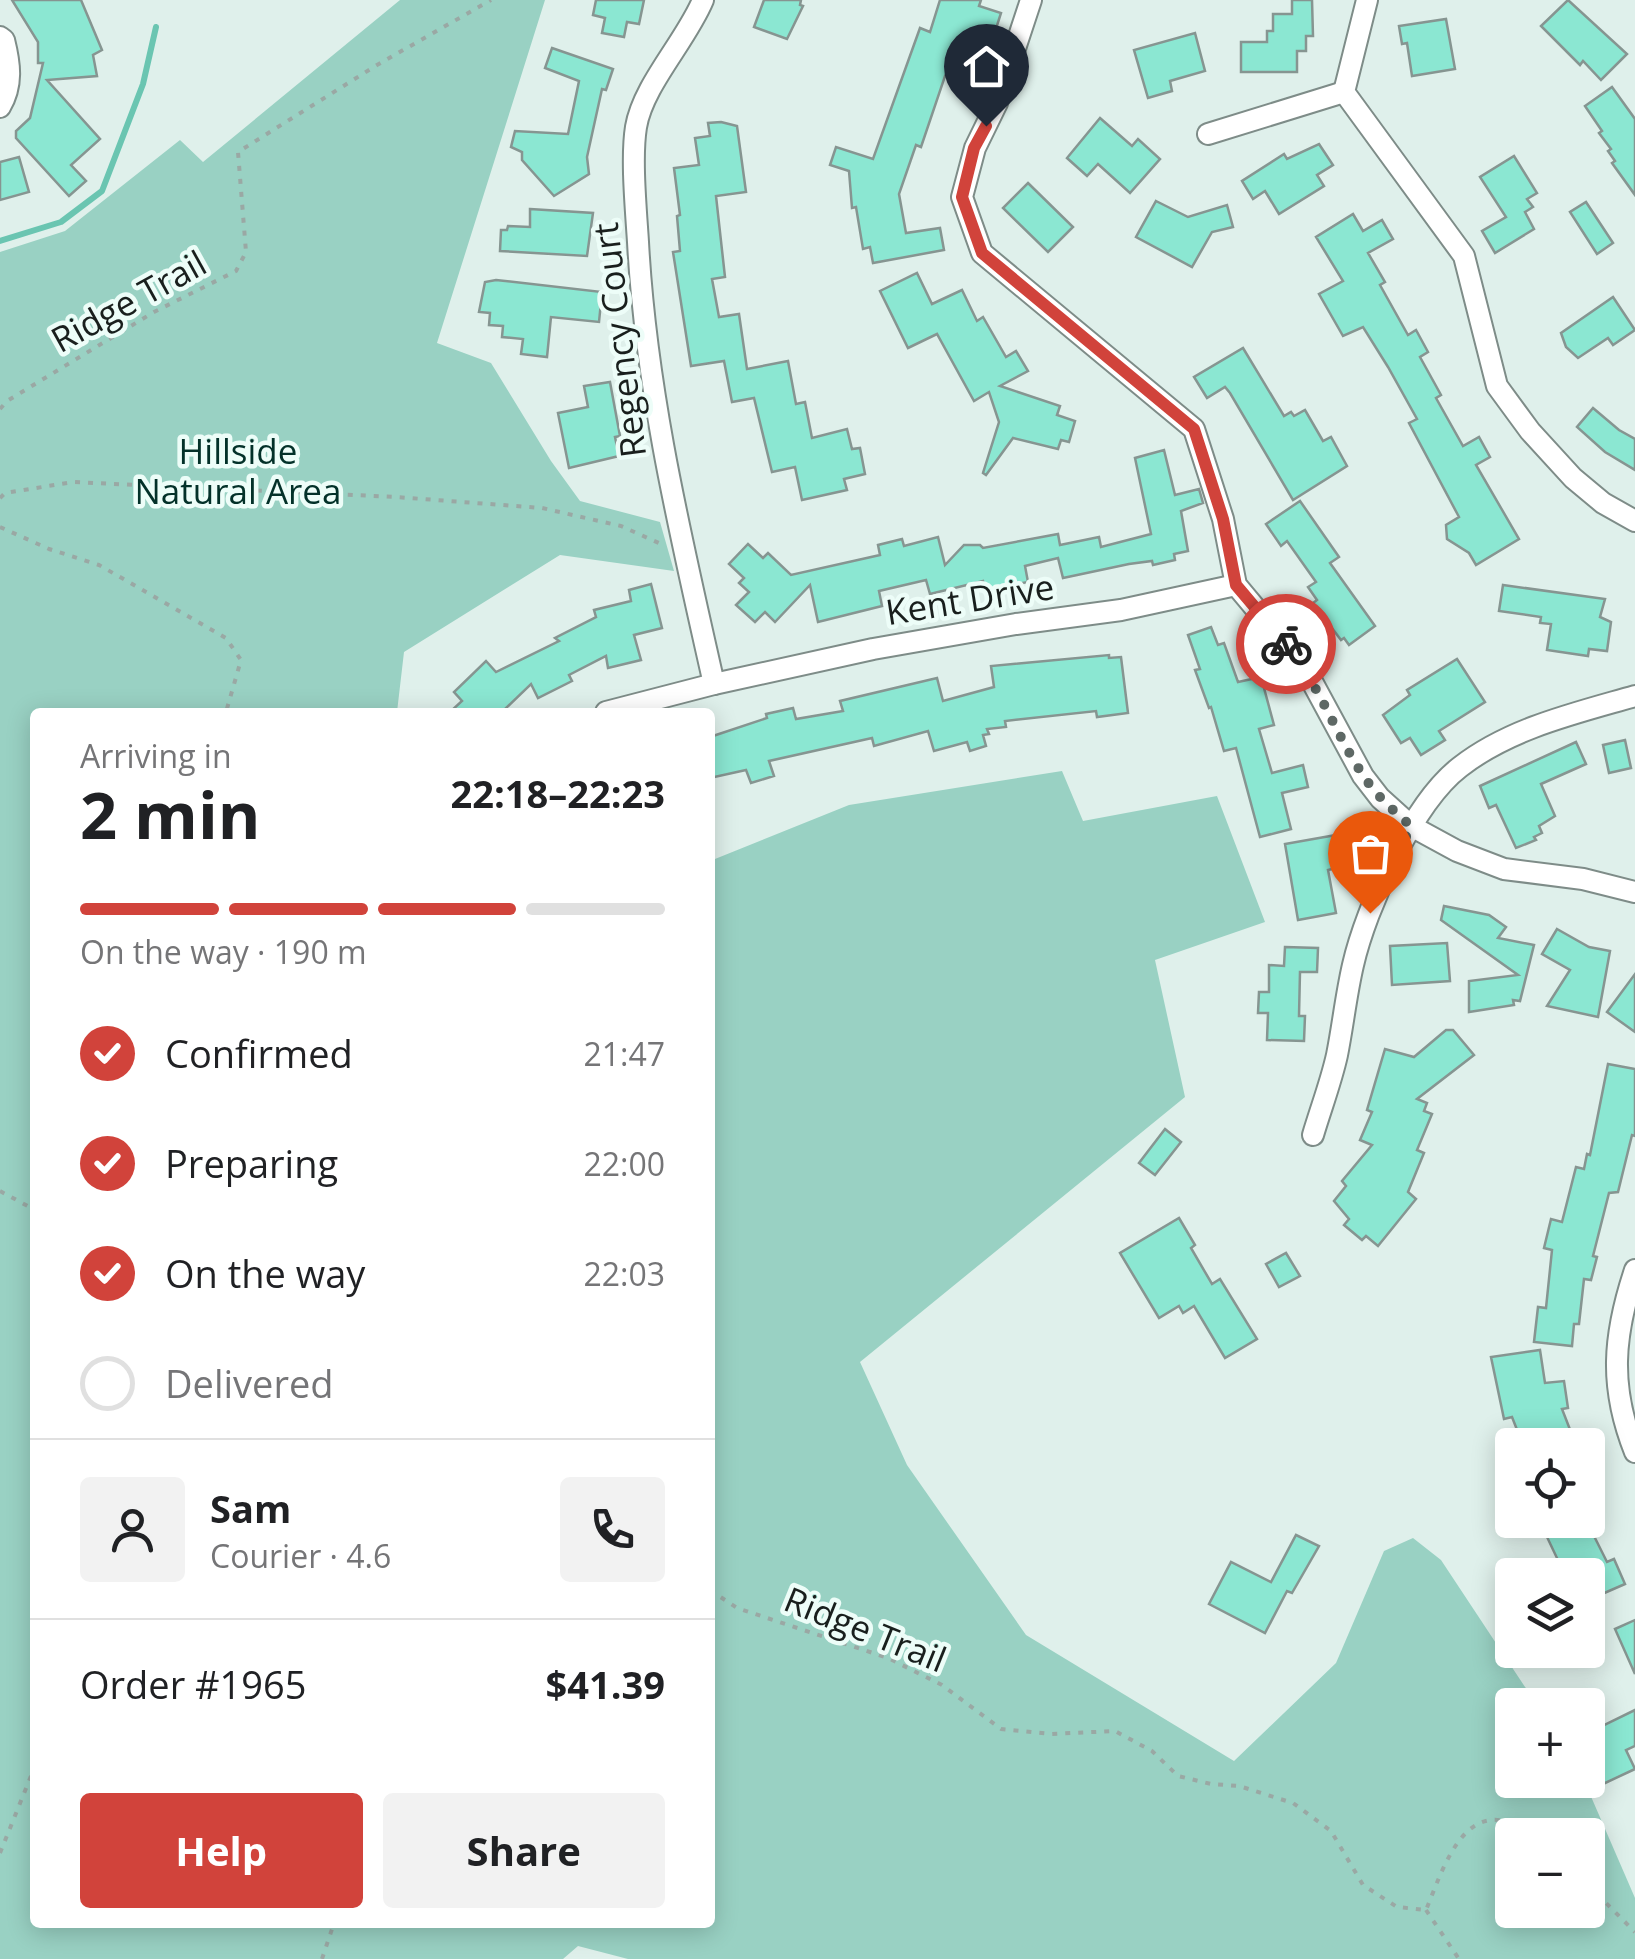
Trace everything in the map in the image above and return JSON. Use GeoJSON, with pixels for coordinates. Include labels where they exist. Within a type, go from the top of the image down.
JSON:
{"type":"FeatureCollection","features":[{"type":"Feature","properties":{"kind":"street","name":"Regency Court"},"geometry":{"type":"LineString","coordinates":[[703,0],[693,25],[661,69],[636,126],[641,297],[652,393],[714,684]]}},
{"type":"Feature","properties":{"kind":"street"},"geometry":{"type":"LineString","coordinates":[[1031,0],[997,103],[974,148],[962,197],[982,253],[1194,429],[1223,519],[1236,585],[1303,664],[1363,776],[1380,798],[1411,826],[1456,851],[1504,869],[1583,879],[1635,892]]}},
{"type":"Feature","properties":{"kind":"street"},"geometry":{"type":"LineString","coordinates":[[1344,92],[1367,0]]}},
{"type":"Feature","properties":{"kind":"street"},"geometry":{"type":"LineString","coordinates":[[0,36],[10,76],[0,106]]}},
{"type":"Feature","properties":{"kind":"street"},"geometry":{"type":"LineString","coordinates":[[1208,134],[1344,92]]}},
{"type":"Feature","properties":{"kind":"street"},"geometry":{"type":"LineString","coordinates":[[1344,92],[1464,256],[1497,386],[1530,431],[1573,478],[1635,521]]}},
{"type":"Feature","properties":{"kind":"street","name":"Kent Drive"},"geometry":{"type":"LineString","coordinates":[[621,708],[873,649],[1121,610],[1236,585]]}},
{"type":"Feature","properties":{"kind":"street"},"geometry":{"type":"LineString","coordinates":[[1313,1135],[1336,1056],[1353,962],[1370,913],[1411,826],[1458,768],[1493,746],[1554,720],[1635,696]]}},
{"type":"Feature","properties":{"kind":"street"},"geometry":{"type":"LineString","coordinates":[[1635,1270],[1622,1312],[1615,1356],[1620,1406],[1635,1452]]}},
{"type":"Feature","properties":{"kind":"path","name":"Ridge Trail"},"geometry":{"type":"LineString","coordinates":[[0,409],[7,401],[154,312],[236,271],[246,252],[238,152],[491,0]]}},
{"type":"Feature","properties":{"kind":"path"},"geometry":{"type":"LineString","coordinates":[[0,498],[5,493],[74,482],[542,508],[620,526],[685,554]]}},
{"type":"Feature","properties":{"kind":"path"},"geometry":{"type":"LineString","coordinates":[[0,527],[100,566],[226,638],[241,660],[227,708]]}},
{"type":"Feature","properties":{"kind":"path"},"geometry":{"type":"LineString","coordinates":[[0,1191],[30,1207]]}},
{"type":"Feature","properties":{"kind":"path","name":"Ridge Trail"},"geometry":{"type":"LineString","coordinates":[[715,1593],[737,1608],[888,1658],[942,1685],[1001,1730],[1051,1734],[1115,1731],[1152,1751],[1178,1776],[1238,1786],[1294,1803],[1332,1831],[1363,1886],[1397,1907],[1426,1910]]}},
{"type":"Feature","properties":{"kind":"path"},"geometry":{"type":"LineString","coordinates":[[0,1853],[30,1778]]}},
{"type":"Feature","properties":{"kind":"path"},"geometry":{"type":"LineString","coordinates":[[1459,1959],[1426,1910],[1445,1863],[1468,1827],[1495,1819]]}},
{"type":"Feature","properties":{"kind":"path"},"geometry":{"type":"LineString","coordinates":[[1605,1902],[1635,1932]]}},
{"type":"Feature","properties":{"kind":"path"},"geometry":{"type":"LineString","coordinates":[[322,1959],[333,1928]]}},
{"type":"Feature","properties":{"kind":"green space","name":"Hillside Natural Area"},"geometry":{"type":"Polygon","coordinates":[[[400,0],[545,0],[437,343],[491,363],[580,501],[660,522],[674,571],[560,555],[404,652],[397,708],[30,708],[30,1928],[715,1928],[715,859],[849,805],[1062,771],[1083,821],[1217,796],[1265,922],[1155,960],[1185,1097],[860,1362],[907,1465],[1026,1635],[1234,1761],[1336,1663],[1384,1551],[1413,1538],[1441,1560],[1495,1642],[1495,1668],[1513,1668],[1526,1688],[1495,1688],[1495,1798],[1592,1798],[1600,1818],[1495,1818],[1495,1928],[1605,1928],[1605,1829],[1635,1898],[1635,1959],[628,1959],[578,1946],[563,1959],[0,1959],[0,252],[65,231],[180,140],[203,162],[400,0]]]}},
{"type":"Feature","properties":{"kind":"building"},"geometry":{"type":"Polygon","coordinates":[[[12,0],[81,0],[102,50],[93,55],[97,76],[47,80],[100,139],[71,165],[86,181],[69,196],[16,138],[16,131],[30,118],[43,63],[38,63],[38,42],[12,0]]]}},
{"type":"Feature","properties":{"kind":"building"},"geometry":{"type":"Polygon","coordinates":[[[596,0],[644,0],[639,24],[627,22],[624,37],[602,33],[605,18],[593,15],[596,0]]]}},
{"type":"Feature","properties":{"kind":"building"},"geometry":{"type":"Polygon","coordinates":[[[764,0],[801,0],[803,6],[787,39],[754,27],[764,0]]]}},
{"type":"Feature","properties":{"kind":"building"},"geometry":{"type":"Polygon","coordinates":[[[940,0],[981,0],[979,6],[1001,13],[994,35],[982,31],[962,82],[945,76],[921,147],[916,145],[899,194],[906,233],[940,228],[944,250],[873,263],[870,247],[863,249],[856,207],[852,208],[849,171],[830,165],[836,147],[873,159],[920,28],[930,32],[940,0]]]}},
{"type":"Feature","properties":{"kind":"building"},"geometry":{"type":"Polygon","coordinates":[[[1292,0],[1312,0],[1313,36],[1306,36],[1306,51],[1297,51],[1297,72],[1241,72],[1241,42],[1267,42],[1267,31],[1273,31],[1273,14],[1292,14],[1292,0]]]}},
{"type":"Feature","properties":{"kind":"building"},"geometry":{"type":"Polygon","coordinates":[[[1568,0],[1627,54],[1601,80],[1541,26],[1568,0]]]}},
{"type":"Feature","properties":{"kind":"building"},"geometry":{"type":"Polygon","coordinates":[[[1446,19],[1455,69],[1412,76],[1407,43],[1402,44],[1399,26],[1446,19]]]}},
{"type":"Feature","properties":{"kind":"building"},"geometry":{"type":"Polygon","coordinates":[[[1195,33],[1205,71],[1170,81],[1172,91],[1148,98],[1134,50],[1195,33]]]}},
{"type":"Feature","properties":{"kind":"building"},"geometry":{"type":"Polygon","coordinates":[[[552,48],[613,69],[606,90],[602,89],[587,157],[589,174],[554,196],[522,160],[522,152],[511,147],[515,131],[568,134],[579,81],[545,68],[552,48]]]}},
{"type":"Feature","properties":{"kind":"building"},"geometry":{"type":"Polygon","coordinates":[[[1612,87],[1635,119],[1635,195],[1612,163],[1615,161],[1608,151],[1611,149],[1585,106],[1612,87]]]}},
{"type":"Feature","properties":{"kind":"building"},"geometry":{"type":"Polygon","coordinates":[[[1100,118],[1132,146],[1138,139],[1160,159],[1130,193],[1098,164],[1087,176],[1067,158],[1100,118]]]}},
{"type":"Feature","properties":{"kind":"building"},"geometry":{"type":"Polygon","coordinates":[[[708,123],[737,126],[746,192],[716,196],[725,277],[712,279],[719,317],[739,314],[747,369],[788,361],[796,404],[805,402],[812,438],[847,429],[852,449],[860,448],[865,474],[844,479],[847,490],[802,500],[795,467],[772,472],[754,398],[732,402],[724,361],[691,366],[673,252],[680,251],[674,168],[699,165],[695,138],[710,136],[708,123]]]}},
{"type":"Feature","properties":{"kind":"building"},"geometry":{"type":"Polygon","coordinates":[[[1319,144],[1333,165],[1317,175],[1324,186],[1279,214],[1265,191],[1253,199],[1242,181],[1284,154],[1287,159],[1319,144]]]}},
{"type":"Feature","properties":{"kind":"building"},"geometry":{"type":"Polygon","coordinates":[[[1514,156],[1537,193],[1527,199],[1533,207],[1525,212],[1534,229],[1495,253],[1482,231],[1506,217],[1480,177],[1514,156]]]}},
{"type":"Feature","properties":{"kind":"building"},"geometry":{"type":"Polygon","coordinates":[[[19,157],[29,192],[0,200],[0,162],[19,157]]]}},
{"type":"Feature","properties":{"kind":"building"},"geometry":{"type":"Polygon","coordinates":[[[1028,183],[1073,227],[1048,252],[1003,208],[1028,183]]]}},
{"type":"Feature","properties":{"kind":"building"},"geometry":{"type":"Polygon","coordinates":[[[1156,201],[1188,217],[1227,205],[1233,227],[1212,232],[1192,267],[1136,237],[1156,201]]]}},
{"type":"Feature","properties":{"kind":"building"},"geometry":{"type":"Polygon","coordinates":[[[1586,202],[1613,243],[1597,254],[1570,212],[1586,202]]]}},
{"type":"Feature","properties":{"kind":"building"},"geometry":{"type":"Polygon","coordinates":[[[530,209],[593,213],[587,256],[500,251],[501,230],[508,226],[530,227],[530,209]]]}},
{"type":"Feature","properties":{"kind":"building"},"geometry":{"type":"Polygon","coordinates":[[[1353,214],[1363,231],[1382,220],[1393,239],[1368,253],[1385,282],[1380,285],[1408,335],[1416,330],[1428,352],[1420,357],[1441,395],[1436,398],[1463,446],[1479,437],[1490,457],[1476,465],[1519,539],[1476,565],[1469,553],[1447,539],[1446,525],[1459,517],[1409,423],[1417,419],[1388,367],[1363,327],[1343,336],[1319,294],[1343,281],[1316,237],[1353,214]]]}},
{"type":"Feature","properties":{"kind":"building"},"geometry":{"type":"Polygon","coordinates":[[[917,273],[932,304],[962,290],[977,321],[983,317],[1006,357],[1016,351],[1028,371],[1000,386],[1060,406],[1057,415],[1075,421],[1069,442],[1061,440],[1058,449],[1013,438],[986,475],[983,473],[999,422],[989,392],[974,401],[937,334],[908,348],[880,291],[917,273]]]}},
{"type":"Feature","properties":{"kind":"building"},"geometry":{"type":"Polygon","coordinates":[[[485,282],[602,292],[599,322],[551,317],[547,357],[521,354],[523,339],[502,337],[503,326],[489,325],[490,313],[479,312],[485,282]]]}},
{"type":"Feature","properties":{"kind":"building"},"geometry":{"type":"Polygon","coordinates":[[[1613,297],[1635,330],[1613,345],[1608,338],[1578,358],[1566,347],[1561,333],[1613,297]]]}},
{"type":"Feature","properties":{"kind":"building"},"geometry":{"type":"Polygon","coordinates":[[[1243,348],[1284,416],[1305,410],[1323,441],[1331,437],[1347,466],[1293,500],[1230,393],[1225,387],[1207,398],[1194,377],[1243,348]]]}},
{"type":"Feature","properties":{"kind":"building"},"geometry":{"type":"Polygon","coordinates":[[[610,382],[620,436],[615,437],[619,456],[569,468],[558,413],[588,407],[584,386],[610,382]]]}},
{"type":"Feature","properties":{"kind":"building"},"geometry":{"type":"Polygon","coordinates":[[[1593,408],[1635,439],[1635,470],[1605,452],[1577,427],[1593,408]]]}},
{"type":"Feature","properties":{"kind":"building"},"geometry":{"type":"Polygon","coordinates":[[[1164,450],[1175,495],[1199,489],[1203,503],[1181,511],[1188,551],[1174,554],[1175,560],[1153,565],[1152,561],[1129,564],[1063,578],[1058,558],[1025,566],[1028,582],[985,590],[983,581],[930,594],[926,580],[879,591],[882,606],[818,622],[810,585],[775,622],[765,612],[755,622],[736,605],[749,592],[739,583],[744,578],[729,564],[748,544],[763,558],[768,553],[791,575],[880,555],[878,545],[902,539],[904,546],[938,537],[945,565],[964,545],[983,548],[1058,534],[1060,545],[1099,537],[1101,547],[1151,534],[1135,458],[1164,450]]]}},
{"type":"Feature","properties":{"kind":"building"},"geometry":{"type":"Polygon","coordinates":[[[1300,501],[1339,557],[1330,563],[1375,626],[1349,645],[1313,603],[1317,600],[1308,587],[1316,582],[1287,541],[1281,546],[1266,524],[1300,501]]]}},
{"type":"Feature","properties":{"kind":"building"},"geometry":{"type":"Polygon","coordinates":[[[651,584],[662,628],[634,635],[641,660],[608,668],[606,656],[569,675],[572,681],[538,698],[531,684],[506,708],[454,708],[462,701],[454,692],[486,661],[496,672],[559,641],[555,638],[596,617],[594,610],[631,601],[629,590],[651,584]]]}},
{"type":"Feature","properties":{"kind":"building"},"geometry":{"type":"Polygon","coordinates":[[[1503,585],[1605,599],[1600,617],[1611,622],[1607,651],[1589,649],[1588,656],[1547,650],[1551,624],[1540,623],[1541,617],[1499,611],[1503,585]]]}},
{"type":"Feature","properties":{"kind":"building"},"geometry":{"type":"Polygon","coordinates":[[[1211,627],[1218,645],[1224,643],[1238,682],[1261,677],[1274,725],[1259,729],[1272,773],[1303,765],[1308,787],[1282,793],[1291,829],[1260,837],[1236,748],[1224,751],[1195,670],[1200,669],[1188,635],[1211,627]]]}},
{"type":"Feature","properties":{"kind":"building"},"geometry":{"type":"Polygon","coordinates":[[[1121,657],[1128,713],[1097,717],[1096,711],[1005,721],[1006,727],[987,729],[989,734],[983,735],[986,746],[970,751],[967,742],[934,751],[928,731],[874,746],[872,738],[769,761],[774,776],[751,783],[746,770],[715,777],[715,735],[767,718],[766,714],[793,708],[796,719],[843,711],[840,701],[937,678],[943,701],[994,687],[991,666],[1121,657]]]}},
{"type":"Feature","properties":{"kind":"building"},"geometry":{"type":"Polygon","coordinates":[[[1457,659],[1485,702],[1439,731],[1445,740],[1421,755],[1410,738],[1401,743],[1383,715],[1410,695],[1407,690],[1457,659]]]}},
{"type":"Feature","properties":{"kind":"building"},"geometry":{"type":"Polygon","coordinates":[[[1625,740],[1631,768],[1609,773],[1603,745],[1625,740]]]}},
{"type":"Feature","properties":{"kind":"building"},"geometry":{"type":"Polygon","coordinates":[[[1576,742],[1586,764],[1541,784],[1555,816],[1539,826],[1542,833],[1534,837],[1536,840],[1516,848],[1496,805],[1489,808],[1480,786],[1576,742]]]}},
{"type":"Feature","properties":{"kind":"building"},"geometry":{"type":"Polygon","coordinates":[[[1336,835],[1341,867],[1328,870],[1336,913],[1298,920],[1285,844],[1336,835]]]}},
{"type":"Feature","properties":{"kind":"building"},"geometry":{"type":"Polygon","coordinates":[[[1444,906],[1489,915],[1506,927],[1498,938],[1534,945],[1520,1001],[1469,1012],[1469,981],[1518,975],[1441,920],[1444,906]]]}},
{"type":"Feature","properties":{"kind":"building"},"geometry":{"type":"Polygon","coordinates":[[[1557,929],[1589,947],[1610,951],[1598,1017],[1547,1006],[1570,970],[1542,954],[1557,929]]]}},
{"type":"Feature","properties":{"kind":"building"},"geometry":{"type":"Polygon","coordinates":[[[1447,943],[1450,981],[1392,985],[1390,946],[1447,943]]]}},
{"type":"Feature","properties":{"kind":"building"},"geometry":{"type":"Polygon","coordinates":[[[1285,947],[1318,948],[1317,972],[1300,972],[1299,1016],[1305,1016],[1304,1041],[1267,1040],[1268,1013],[1258,1013],[1259,992],[1269,992],[1269,965],[1284,966],[1285,947]]]}},
{"type":"Feature","properties":{"kind":"building"},"geometry":{"type":"Polygon","coordinates":[[[1635,974],[1635,1032],[1607,1012],[1635,974]]]}},
{"type":"Feature","properties":{"kind":"building"},"geometry":{"type":"Polygon","coordinates":[[[1446,1030],[1453,1030],[1474,1055],[1417,1099],[1427,1103],[1424,1111],[1432,1114],[1417,1150],[1424,1153],[1408,1192],[1416,1199],[1378,1246],[1366,1236],[1362,1240],[1344,1225],[1349,1219],[1334,1201],[1346,1186],[1342,1181],[1372,1145],[1360,1140],[1372,1112],[1367,1110],[1385,1049],[1414,1057],[1446,1030]]]}},
{"type":"Feature","properties":{"kind":"building"},"geometry":{"type":"Polygon","coordinates":[[[1608,1064],[1635,1069],[1635,1136],[1632,1135],[1618,1192],[1609,1193],[1591,1280],[1584,1279],[1579,1324],[1574,1324],[1572,1346],[1534,1342],[1538,1307],[1546,1308],[1552,1250],[1544,1248],[1551,1219],[1562,1222],[1576,1167],[1584,1169],[1587,1154],[1590,1155],[1608,1064]]]}},
{"type":"Feature","properties":{"kind":"building"},"geometry":{"type":"Polygon","coordinates":[[[1165,1129],[1181,1142],[1155,1175],[1139,1163],[1165,1129]]]}},
{"type":"Feature","properties":{"kind":"building"},"geometry":{"type":"Polygon","coordinates":[[[1179,1218],[1212,1284],[1220,1279],[1257,1339],[1225,1358],[1194,1306],[1183,1313],[1179,1306],[1159,1318],[1120,1253],[1179,1218]]]}},
{"type":"Feature","properties":{"kind":"building"},"geometry":{"type":"Polygon","coordinates":[[[1286,1253],[1300,1276],[1279,1287],[1266,1264],[1286,1253]]]}},
{"type":"Feature","properties":{"kind":"building"},"geometry":{"type":"Polygon","coordinates":[[[1540,1350],[1545,1383],[1564,1381],[1568,1408],[1562,1409],[1569,1428],[1516,1428],[1512,1417],[1504,1419],[1491,1357],[1540,1350]]]}},
{"type":"Feature","properties":{"kind":"building"},"geometry":{"type":"Polygon","coordinates":[[[1296,1535],[1319,1546],[1292,1593],[1287,1591],[1265,1633],[1209,1604],[1231,1562],[1271,1582],[1296,1535]]]}},
{"type":"Feature","properties":{"kind":"building"},"geometry":{"type":"Polygon","coordinates":[[[1547,1538],[1595,1538],[1605,1558],[1557,1558],[1547,1538]]]}},
{"type":"Feature","properties":{"kind":"building"},"geometry":{"type":"Polygon","coordinates":[[[1605,1558],[1607,1562],[1614,1559],[1625,1584],[1605,1593],[1605,1558]]]}},
{"type":"Feature","properties":{"kind":"building"},"geometry":{"type":"Polygon","coordinates":[[[1635,1620],[1635,1674],[1615,1629],[1635,1620]]]}},
{"type":"Feature","properties":{"kind":"building"},"geometry":{"type":"Polygon","coordinates":[[[1635,1710],[1635,1746],[1626,1750],[1635,1769],[1605,1783],[1605,1725],[1635,1710]]]}},
{"type":"Feature","properties":{"kind":"waterway"},"geometry":{"type":"LineString","coordinates":[[0,241],[61,222],[102,191],[143,84],[156,27]]}},
{"type":"Feature","properties":{"kind":"way so far"},"geometry":{"type":"LineString","coordinates":[[1286,644],[1303,664],[1363,776],[1411,826],[1370,913]]}},
{"type":"Feature","properties":{"kind":"route"},"geometry":{"type":"LineString","coordinates":[[986,126],[974,148],[962,197],[982,253],[1194,429],[1223,519],[1236,585],[1286,644]]}}]}
